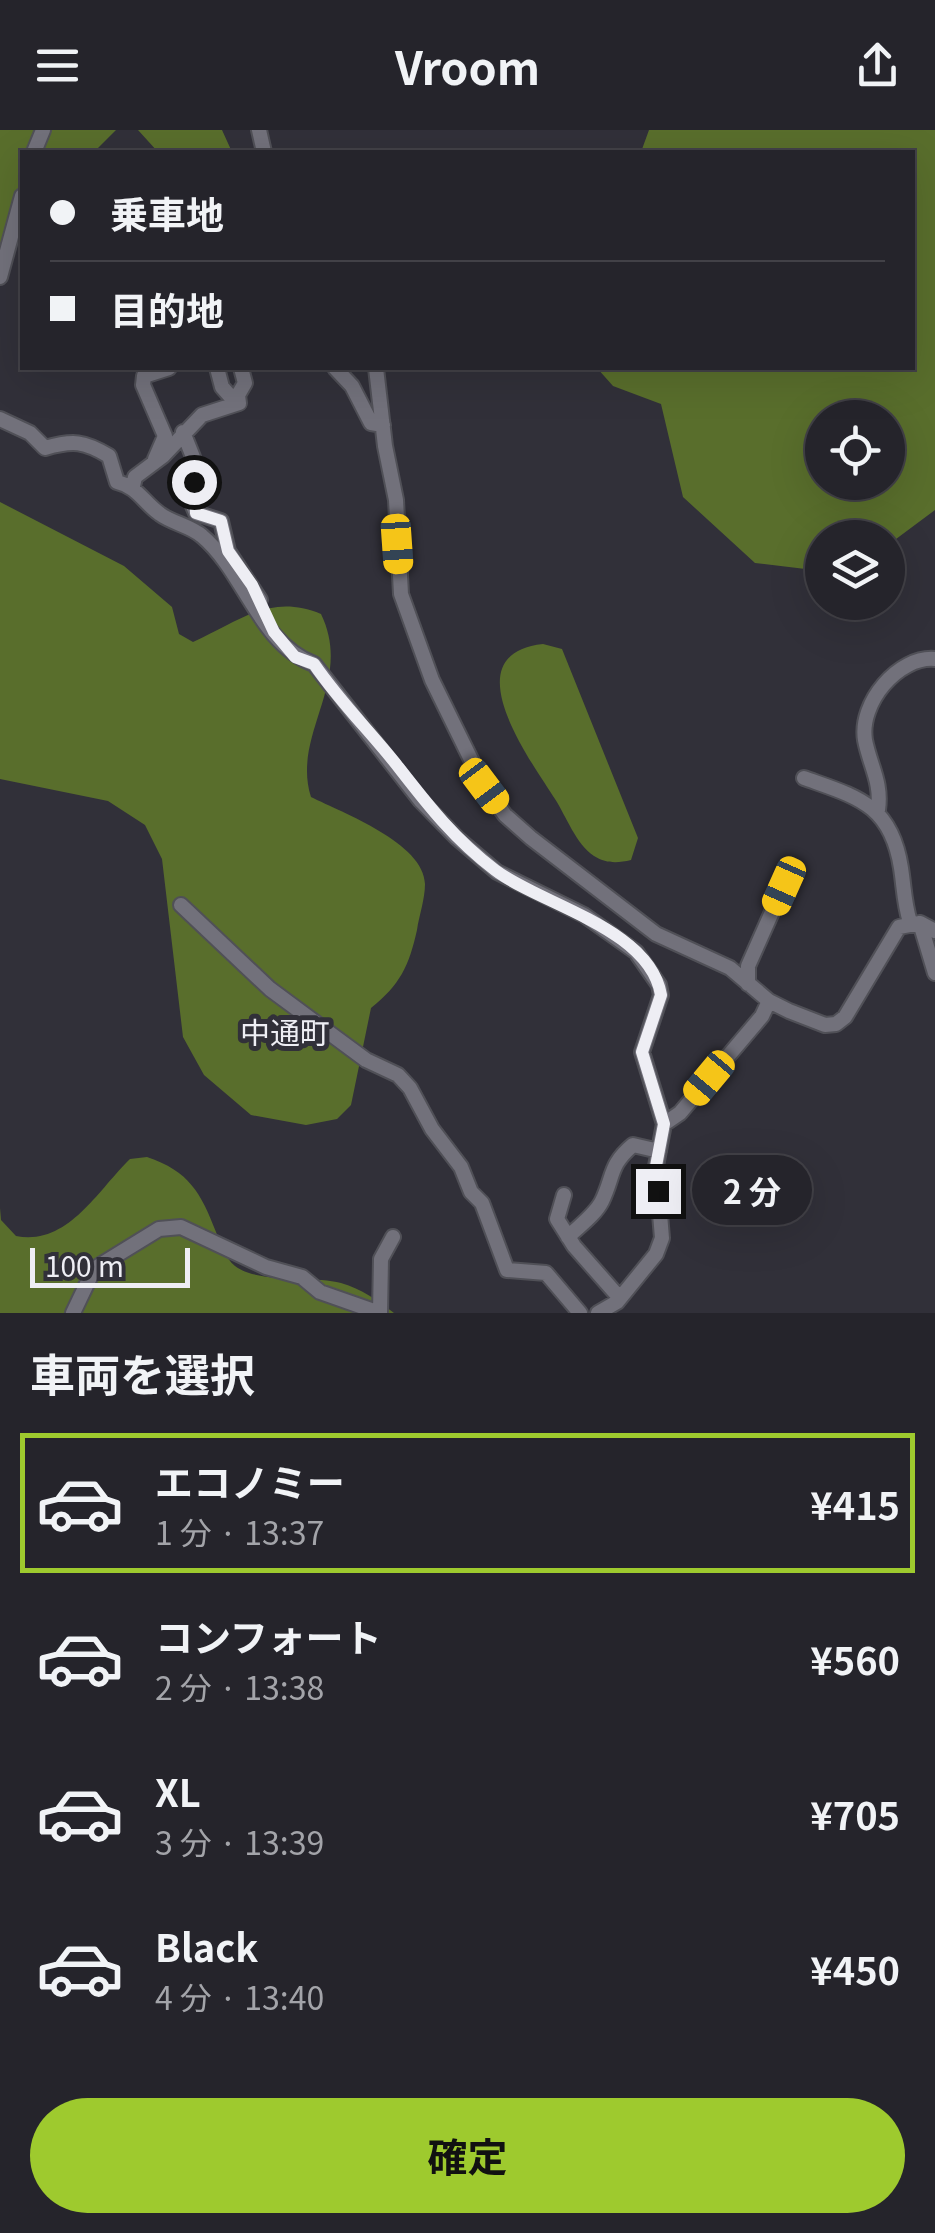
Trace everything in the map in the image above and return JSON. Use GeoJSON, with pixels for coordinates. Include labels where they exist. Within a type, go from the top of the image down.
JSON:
{"type":"FeatureCollection","features":[{"type":"Feature","properties":{"kind":"street"},"geometry":{"type":"LineString","coordinates":[[0,277],[20,203]]}},
{"type":"Feature","properties":{"kind":"street"},"geometry":{"type":"LineString","coordinates":[[155,459],[165,436],[143,385],[144,376],[162,370]]}},
{"type":"Feature","properties":{"kind":"street"},"geometry":{"type":"LineString","coordinates":[[217,370],[222,387],[230,396],[238,395]]}},
{"type":"Feature","properties":{"kind":"street"},"geometry":{"type":"LineString","coordinates":[[133,486],[135,477],[163,456],[202,415],[239,403],[238,395],[245,383],[242,370]]}},
{"type":"Feature","properties":{"kind":"street"},"geometry":{"type":"LineString","coordinates":[[337,370],[352,386],[371,423],[383,424]]}},
{"type":"Feature","properties":{"kind":"street"},"geometry":{"type":"LineString","coordinates":[[376,370],[396,500],[401,594],[432,680],[484,786],[505,814],[592,888],[656,934],[730,968],[769,1001],[825,1025],[836,1024],[845,1017],[898,927],[915,923],[935,932]]}},
{"type":"Feature","properties":{"kind":"street"},"geometry":{"type":"LineString","coordinates":[[0,419],[30,433],[46,448],[77,440],[93,446],[109,456],[117,482],[133,486],[158,514],[200,534],[295,657],[314,664],[420,800],[457,838],[497,872],[584,915],[636,952],[659,985],[661,995],[642,1052],[664,1124],[656,1166],[662,1238],[656,1254],[618,1304],[598,1313]]}},
{"type":"Feature","properties":{"kind":"street"},"geometry":{"type":"LineString","coordinates":[[183,432],[194,457],[196,513],[221,521],[228,551],[252,585],[274,632]]}},
{"type":"Feature","properties":{"kind":"street"},"geometry":{"type":"LineString","coordinates":[[878,810],[881,790],[865,739],[872,708],[896,670],[922,658],[935,659]]}},
{"type":"Feature","properties":{"kind":"street"},"geometry":{"type":"LineString","coordinates":[[804,778],[860,798],[878,810],[889,828],[901,867],[901,895],[935,973]]}},
{"type":"Feature","properties":{"kind":"street"},"geometry":{"type":"LineString","coordinates":[[748,984],[748,966],[784,886]]}},
{"type":"Feature","properties":{"kind":"street"},"geometry":{"type":"LineString","coordinates":[[181,906],[270,989],[366,1060],[398,1076],[482,1203],[507,1270],[546,1274],[580,1313]]}},
{"type":"Feature","properties":{"kind":"street"},"geometry":{"type":"LineString","coordinates":[[664,1124],[680,1114],[762,1016],[769,1001]]}},
{"type":"Feature","properties":{"kind":"street"},"geometry":{"type":"LineString","coordinates":[[568,1237],[601,1205],[614,1162],[622,1154],[633,1145],[660,1150]]}},
{"type":"Feature","properties":{"kind":"street"},"geometry":{"type":"LineString","coordinates":[[564,1195],[558,1219],[618,1304]]}},
{"type":"Feature","properties":{"kind":"street"},"geometry":{"type":"LineString","coordinates":[[73,1313],[94,1270],[159,1229],[181,1227],[266,1266],[302,1277],[320,1292],[380,1313],[381,1258],[393,1237]]}},
{"type":"Feature","properties":{"kind":"green space"},"geometry":{"type":"Polygon","coordinates":[[[0,130],[116,130],[96,150],[20,150],[20,240],[0,267],[0,130]]]}},
{"type":"Feature","properties":{"kind":"green space"},"geometry":{"type":"Polygon","coordinates":[[[138,130],[222,130],[231,150],[156,150],[138,130]]]}},
{"type":"Feature","properties":{"kind":"green space"},"geometry":{"type":"Polygon","coordinates":[[[649,130],[935,130],[935,510],[905,532],[905,520],[805,520],[805,569],[755,563],[683,497],[661,404],[613,386],[599,370],[915,370],[915,150],[642,150],[649,130]]]}},
{"type":"Feature","properties":{"kind":"green space"},"geometry":{"type":"Polygon","coordinates":[[[0,502],[124,566],[172,607],[179,634],[193,642],[270,608],[303,608],[321,614],[331,662],[309,751],[311,797],[397,843],[421,869],[425,884],[411,954],[396,983],[371,1008],[351,1105],[337,1119],[306,1125],[251,1115],[204,1075],[183,1037],[162,859],[145,825],[108,801],[0,779],[0,502]]]}},
{"type":"Feature","properties":{"kind":"green space"},"geometry":{"type":"Polygon","coordinates":[[[543,644],[562,649],[638,838],[631,860],[603,860],[582,844],[516,736],[500,687],[503,667],[516,652],[543,644]]]}},
{"type":"Feature","properties":{"kind":"green space"},"geometry":{"type":"Polygon","coordinates":[[[147,1157],[173,1169],[192,1185],[235,1266],[257,1275],[341,1283],[363,1292],[394,1313],[0,1313],[0,1208],[1,1220],[16,1236],[51,1233],[80,1213],[130,1159],[147,1157]]]}},
{"type":"Feature","properties":{"kind":"district","name":"中通町"},"geometry":{"type":"Point","coordinates":[285,1031]}},
{"type":"Feature","properties":{"kind":"route"},"geometry":{"type":"LineString","coordinates":[[194,482],[196,513],[221,521],[228,551],[252,585],[274,632],[295,657],[314,664],[420,800],[497,872],[584,915],[636,952],[659,985],[661,995],[642,1052],[664,1124],[656,1166],[658,1191]]}}]}
